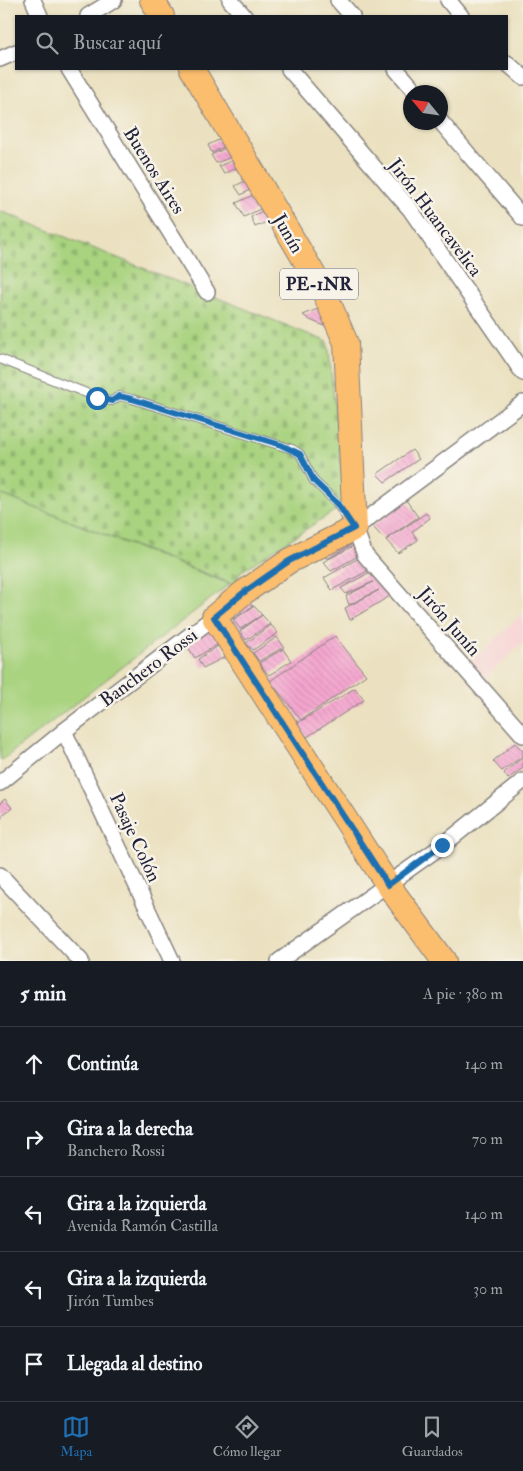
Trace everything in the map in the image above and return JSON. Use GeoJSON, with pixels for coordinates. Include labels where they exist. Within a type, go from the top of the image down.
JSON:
{"type":"FeatureCollection","features":[{"type":"Feature","properties":{"kind":"main road"},"geometry":{"type":"LineString","coordinates":[[152,0],[161,15]]}},
{"type":"Feature","properties":{"kind":"main road","name":"Junín"},"geometry":{"type":"LineString","coordinates":[[193,70],[325,294],[346,343],[354,528]]}},
{"type":"Feature","properties":{"kind":"main road","name":"Banchero Rossi"},"geometry":{"type":"LineString","coordinates":[[214,617],[243,593],[289,561],[354,528]]}},
{"type":"Feature","properties":{"kind":"main road"},"geometry":{"type":"LineString","coordinates":[[214,617],[388,885],[444,961]]}},
{"type":"Feature","properties":{"kind":"street"},"geometry":{"type":"LineString","coordinates":[[33,0],[40,15]]}},
{"type":"Feature","properties":{"kind":"street"},"geometry":{"type":"LineString","coordinates":[[90,15],[114,0]]}},
{"type":"Feature","properties":{"kind":"street"},"geometry":{"type":"LineString","coordinates":[[230,0],[243,15]]}},
{"type":"Feature","properties":{"kind":"street"},"geometry":{"type":"LineString","coordinates":[[338,0],[351,15]]}},
{"type":"Feature","properties":{"kind":"street"},"geometry":{"type":"LineString","coordinates":[[448,0],[460,15]]}},
{"type":"Feature","properties":{"kind":"street"},"geometry":{"type":"LineString","coordinates":[[0,59],[15,52]]}},
{"type":"Feature","properties":{"kind":"street"},"geometry":{"type":"LineString","coordinates":[[508,64],[523,77]]}},
{"type":"Feature","properties":{"kind":"street","name":"Buenos Aires"},"geometry":{"type":"LineString","coordinates":[[70,70],[207,292]]}},
{"type":"Feature","properties":{"kind":"street","name":"Jirón Huancavelica"},"geometry":{"type":"LineString","coordinates":[[290,70],[410,209],[523,373]]}},
{"type":"Feature","properties":{"kind":"street"},"geometry":{"type":"LineString","coordinates":[[397,70],[410,85]]}},
{"type":"Feature","properties":{"kind":"street"},"geometry":{"type":"LineString","coordinates":[[448,130],[523,218]]}},
{"type":"Feature","properties":{"kind":"street","name":"Banchero Rossi"},"geometry":{"type":"LineString","coordinates":[[354,528],[523,404]]}},
{"type":"Feature","properties":{"kind":"street","name":"Jirón Junín"},"geometry":{"type":"LineString","coordinates":[[354,528],[365,555],[523,735]]}},
{"type":"Feature","properties":{"kind":"street","name":"Banchero Rossi"},"geometry":{"type":"LineString","coordinates":[[0,783],[64,731],[214,617]]}},
{"type":"Feature","properties":{"kind":"street","name":"Pasaje Colón"},"geometry":{"type":"LineString","coordinates":[[64,731],[172,961]]}},
{"type":"Feature","properties":{"kind":"street"},"geometry":{"type":"LineString","coordinates":[[279,961],[388,885],[523,782]]}},
{"type":"Feature","properties":{"kind":"street"},"geometry":{"type":"LineString","coordinates":[[0,875],[81,961]]}},
{"type":"Feature","properties":{"kind":"lane"},"geometry":{"type":"LineString","coordinates":[[0,359],[104,400],[112,401],[119,396],[132,399],[292,449],[300,454],[314,481],[337,503],[354,528]]}},
{"type":"Feature","properties":{"kind":"shaded area"},"geometry":{"type":"Polygon","coordinates":[[[523,613],[523,643],[485,678],[471,662],[523,613]]]}},
{"type":"Feature","properties":{"kind":"green space"},"geometry":{"type":"Polygon","coordinates":[[[0,211],[328,342],[345,504],[240,572],[235,585],[0,494],[0,211]]]}},
{"type":"Feature","properties":{"kind":"green space"},"geometry":{"type":"Polygon","coordinates":[[[0,494],[230,584],[2,760],[0,760],[0,494]]]}},
{"type":"Feature","properties":{"kind":"building"},"geometry":{"type":"Polygon","coordinates":[[[227,136],[231,143],[212,153],[208,145],[227,136]]]}},
{"type":"Feature","properties":{"kind":"building"},"geometry":{"type":"Polygon","coordinates":[[[232,145],[237,155],[216,163],[211,155],[232,145]]]}},
{"type":"Feature","properties":{"kind":"building"},"geometry":{"type":"Polygon","coordinates":[[[238,158],[243,165],[224,174],[219,166],[238,158]]]}},
{"type":"Feature","properties":{"kind":"building"},"geometry":{"type":"Polygon","coordinates":[[[251,178],[257,186],[241,195],[235,186],[251,178]]]}},
{"type":"Feature","properties":{"kind":"building"},"geometry":{"type":"Polygon","coordinates":[[[260,192],[266,206],[244,217],[236,203],[260,192]]]}},
{"type":"Feature","properties":{"kind":"building"},"geometry":{"type":"Polygon","coordinates":[[[270,207],[276,218],[255,227],[251,217],[270,207]]]}},
{"type":"Feature","properties":{"kind":"building"},"geometry":{"type":"Polygon","coordinates":[[[325,306],[332,329],[303,315],[325,306]]]}},
{"type":"Feature","properties":{"kind":"building"},"geometry":{"type":"Polygon","coordinates":[[[412,450],[419,459],[385,482],[377,474],[412,450]]]}},
{"type":"Feature","properties":{"kind":"building"},"geometry":{"type":"Polygon","coordinates":[[[406,500],[418,517],[385,540],[372,526],[406,500]]]}},
{"type":"Feature","properties":{"kind":"building"},"geometry":{"type":"Polygon","coordinates":[[[426,513],[430,518],[412,532],[418,540],[398,553],[386,540],[426,513]]]}},
{"type":"Feature","properties":{"kind":"building"},"geometry":{"type":"Polygon","coordinates":[[[346,538],[351,545],[327,559],[322,552],[346,538]]]}},
{"type":"Feature","properties":{"kind":"building"},"geometry":{"type":"Polygon","coordinates":[[[353,546],[360,555],[331,571],[323,562],[353,546]]]}},
{"type":"Feature","properties":{"kind":"building"},"geometry":{"type":"Polygon","coordinates":[[[362,556],[373,568],[332,590],[324,578],[362,556]]]}},
{"type":"Feature","properties":{"kind":"building"},"geometry":{"type":"Polygon","coordinates":[[[374,570],[395,593],[350,620],[345,608],[379,590],[349,605],[346,596],[373,582],[346,594],[341,588],[374,570]]]}},
{"type":"Feature","properties":{"kind":"building"},"geometry":{"type":"Polygon","coordinates":[[[245,600],[253,606],[233,619],[228,613],[245,600]]]}},
{"type":"Feature","properties":{"kind":"building"},"geometry":{"type":"Polygon","coordinates":[[[254,606],[262,615],[240,629],[233,620],[254,606]]]}},
{"type":"Feature","properties":{"kind":"building"},"geometry":{"type":"Polygon","coordinates":[[[262,615],[270,624],[246,640],[240,631],[262,615]]]}},
{"type":"Feature","properties":{"kind":"building"},"geometry":{"type":"Polygon","coordinates":[[[271,625],[278,633],[253,650],[246,643],[271,625]]]}},
{"type":"Feature","properties":{"kind":"building"},"geometry":{"type":"Polygon","coordinates":[[[209,628],[222,642],[195,658],[186,644],[209,628]]]}},
{"type":"Feature","properties":{"kind":"building"},"geometry":{"type":"Polygon","coordinates":[[[335,636],[366,675],[301,720],[270,681],[335,636]]]}},
{"type":"Feature","properties":{"kind":"building"},"geometry":{"type":"Polygon","coordinates":[[[277,637],[284,647],[259,661],[253,653],[277,637]]]}},
{"type":"Feature","properties":{"kind":"building"},"geometry":{"type":"Polygon","coordinates":[[[221,644],[227,656],[203,668],[198,659],[221,644]]]}},
{"type":"Feature","properties":{"kind":"building"},"geometry":{"type":"Polygon","coordinates":[[[283,649],[291,661],[269,675],[259,663],[283,649]]]}},
{"type":"Feature","properties":{"kind":"building"},"geometry":{"type":"Polygon","coordinates":[[[355,688],[364,700],[307,737],[296,724],[355,688]]]}},
{"type":"Feature","properties":{"kind":"building"},"geometry":{"type":"Polygon","coordinates":[[[515,743],[523,751],[523,756],[502,771],[493,761],[515,743]]]}},
{"type":"Feature","properties":{"kind":"building"},"geometry":{"type":"Polygon","coordinates":[[[523,757],[523,768],[508,779],[504,773],[523,757]]]}},
{"type":"Feature","properties":{"kind":"building"},"geometry":{"type":"Polygon","coordinates":[[[5,799],[12,808],[1,816],[0,820],[0,803],[5,799]]]}},
{"type":"Feature","properties":{"kind":"route"},"geometry":{"type":"LineString","coordinates":[[97,398],[112,401],[119,396],[132,399],[281,445],[300,454],[314,481],[337,503],[354,528],[289,561],[243,593],[214,617],[388,885],[442,845]]}}]}
